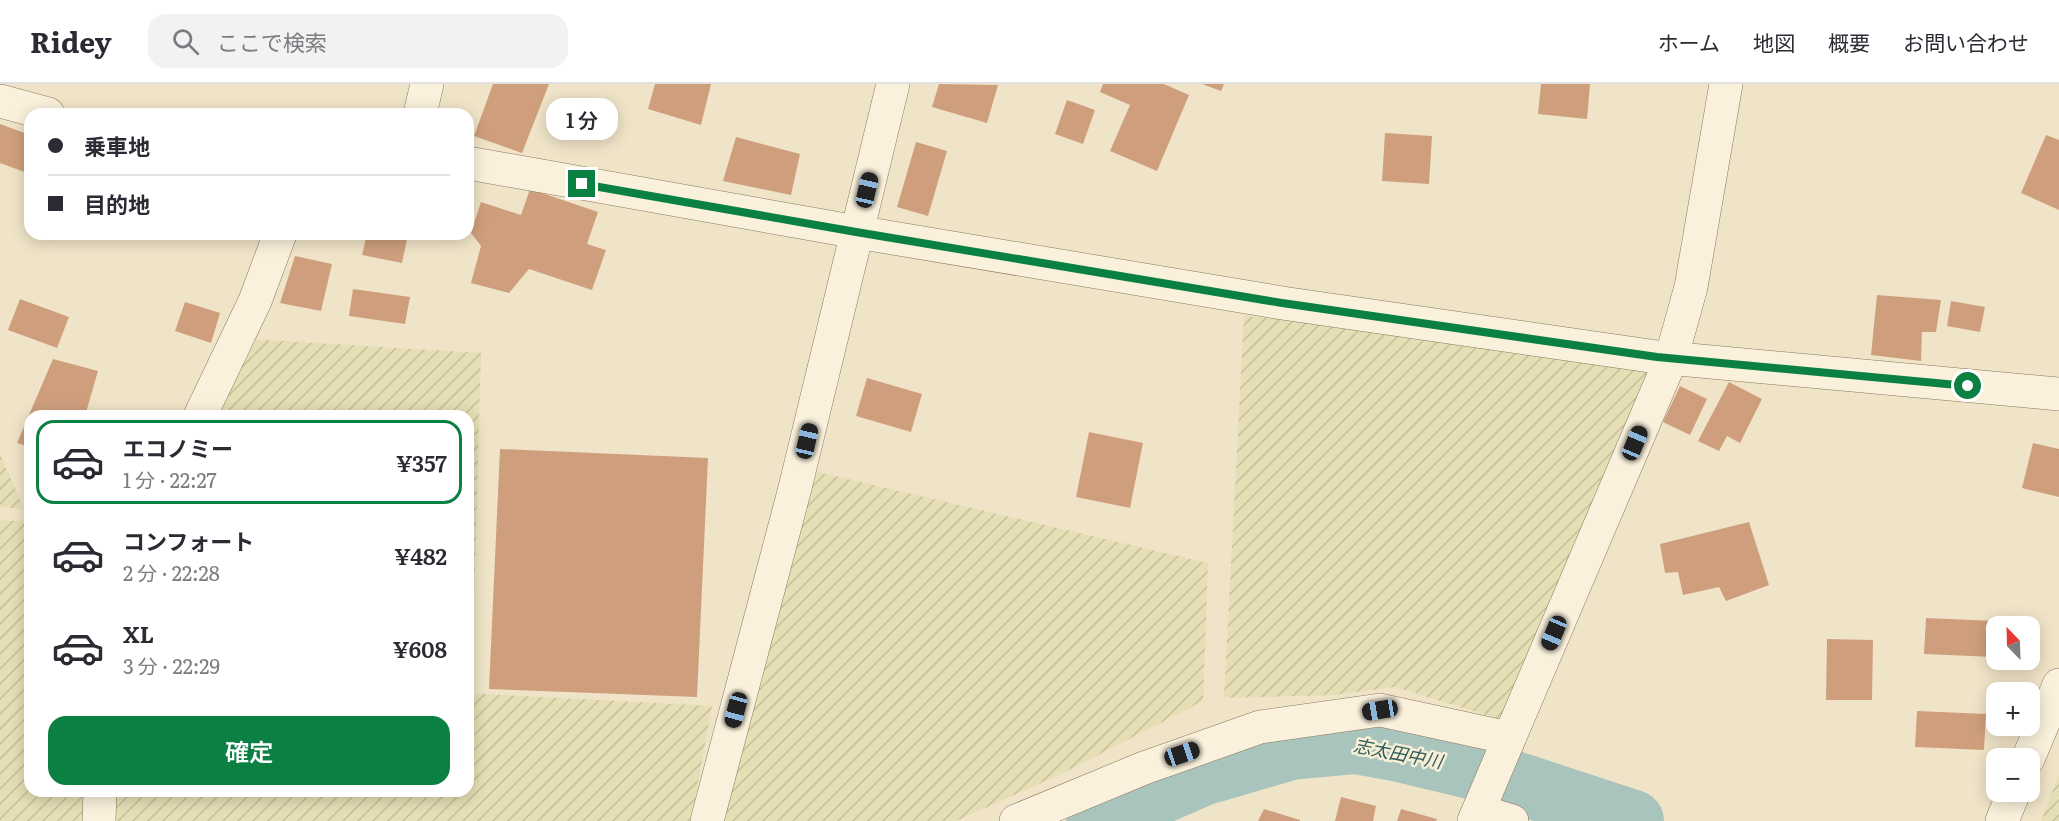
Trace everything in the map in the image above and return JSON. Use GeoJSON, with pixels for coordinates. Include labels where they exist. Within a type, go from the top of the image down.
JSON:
{"type":"FeatureCollection","features":[{"type":"Feature","properties":{"kind":"street"},"geometry":{"type":"LineString","coordinates":[[421,108],[427,84]]}},
{"type":"Feature","properties":{"kind":"street"},"geometry":{"type":"LineString","coordinates":[[707,821],[795,488],[893,84]]}},
{"type":"Feature","properties":{"kind":"street"},"geometry":{"type":"LineString","coordinates":[[1512,821],[1479,809],[1671,359],[1691,287],[1726,84]]}},
{"type":"Feature","properties":{"kind":"street"},"geometry":{"type":"LineString","coordinates":[[0,101],[26,108]]}},
{"type":"Feature","properties":{"kind":"street"},"geometry":{"type":"LineString","coordinates":[[474,164],[856,232],[1282,303],[1671,359],[2059,394]]}},
{"type":"Feature","properties":{"kind":"street"},"geometry":{"type":"LineString","coordinates":[[203,410],[255,301],[278,240]]}},
{"type":"Feature","properties":{"kind":"street"},"geometry":{"type":"LineString","coordinates":[[2033,748],[2059,685]]}},
{"type":"Feature","properties":{"kind":"street"},"geometry":{"type":"LineString","coordinates":[[1016,821],[1144,768],[1260,727],[1380,710],[1506,744]]}},
{"type":"Feature","properties":{"kind":"street"},"geometry":{"type":"LineString","coordinates":[[99,821],[100,797]]}},
{"type":"Feature","properties":{"kind":"street"},"geometry":{"type":"LineString","coordinates":[[2002,821],[2010,802]]}},
{"type":"Feature","properties":{"kind":"shaded area"},"geometry":{"type":"Polygon","coordinates":[[[1244,316],[1657,357],[1506,721],[1395,687],[1334,695],[1224,698],[1244,316]]]}},
{"type":"Feature","properties":{"kind":"shaded area"},"geometry":{"type":"Polygon","coordinates":[[[250,339],[481,353],[474,603],[474,410],[217,410],[250,339]]]}},
{"type":"Feature","properties":{"kind":"shaded area"},"geometry":{"type":"Polygon","coordinates":[[[0,454],[24,509],[0,507],[0,454]]]}},
{"type":"Feature","properties":{"kind":"shaded area"},"geometry":{"type":"Polygon","coordinates":[[[813,471],[1208,563],[1203,701],[1061,774],[956,821],[724,821],[813,471]]]}},
{"type":"Feature","properties":{"kind":"shaded area"},"geometry":{"type":"Polygon","coordinates":[[[0,520],[24,522],[24,797],[87,797],[86,821],[0,821],[0,520]]]}},
{"type":"Feature","properties":{"kind":"shaded area"},"geometry":{"type":"Polygon","coordinates":[[[474,693],[712,706],[691,821],[109,821],[111,797],[474,797],[474,693]]]}},
{"type":"Feature","properties":{"kind":"shaded area"},"geometry":{"type":"Polygon","coordinates":[[[2059,774],[2059,821],[2041,821],[2059,774]]]}},
{"type":"Feature","properties":{"kind":"building"},"geometry":{"type":"Polygon","coordinates":[[[493,84],[549,84],[522,153],[474,136],[493,84]]]}},
{"type":"Feature","properties":{"kind":"building"},"geometry":{"type":"Polygon","coordinates":[[[655,84],[711,84],[701,125],[648,109],[655,84]]]}},
{"type":"Feature","properties":{"kind":"building"},"geometry":{"type":"Polygon","coordinates":[[[939,84],[998,85],[987,123],[932,107],[939,84]]]}},
{"type":"Feature","properties":{"kind":"building"},"geometry":{"type":"Polygon","coordinates":[[[1103,84],[1164,84],[1189,95],[1157,171],[1110,151],[1130,105],[1100,92],[1103,84]]]}},
{"type":"Feature","properties":{"kind":"building"},"geometry":{"type":"Polygon","coordinates":[[[1202,84],[1224,84],[1221,91],[1202,84]]]}},
{"type":"Feature","properties":{"kind":"building"},"geometry":{"type":"Polygon","coordinates":[[[1541,84],[1590,84],[1587,119],[1538,114],[1541,84]]]}},
{"type":"Feature","properties":{"kind":"building"},"geometry":{"type":"Polygon","coordinates":[[[1067,100],[1095,110],[1083,144],[1055,134],[1067,100]]]}},
{"type":"Feature","properties":{"kind":"building"},"geometry":{"type":"Polygon","coordinates":[[[0,124],[24,133],[24,172],[0,163],[0,124]]]}},
{"type":"Feature","properties":{"kind":"building"},"geometry":{"type":"Polygon","coordinates":[[[1385,133],[1432,136],[1429,184],[1382,181],[1385,133]]]}},
{"type":"Feature","properties":{"kind":"building"},"geometry":{"type":"Polygon","coordinates":[[[2046,135],[2059,140],[2059,210],[2021,193],[2046,135]]]}},
{"type":"Feature","properties":{"kind":"building"},"geometry":{"type":"Polygon","coordinates":[[[736,137],[800,154],[791,195],[723,181],[736,137]]]}},
{"type":"Feature","properties":{"kind":"building"},"geometry":{"type":"Polygon","coordinates":[[[916,142],[947,151],[928,216],[897,207],[916,142]]]}},
{"type":"Feature","properties":{"kind":"building"},"geometry":{"type":"Polygon","coordinates":[[[530,189],[598,212],[587,244],[606,250],[592,290],[529,269],[509,293],[471,283],[481,246],[474,237],[474,224],[481,202],[521,215],[530,189]]]}},
{"type":"Feature","properties":{"kind":"building"},"geometry":{"type":"Polygon","coordinates":[[[366,240],[407,240],[402,263],[362,255],[366,240]]]}},
{"type":"Feature","properties":{"kind":"building"},"geometry":{"type":"Polygon","coordinates":[[[295,256],[332,264],[321,311],[280,303],[295,256]]]}},
{"type":"Feature","properties":{"kind":"building"},"geometry":{"type":"Polygon","coordinates":[[[353,289],[410,297],[405,324],[349,316],[353,289]]]}},
{"type":"Feature","properties":{"kind":"building"},"geometry":{"type":"Polygon","coordinates":[[[1877,295],[1941,300],[1936,332],[1922,332],[1921,361],[1871,355],[1877,295]]]}},
{"type":"Feature","properties":{"kind":"building"},"geometry":{"type":"Polygon","coordinates":[[[20,299],[69,317],[57,348],[8,330],[20,299]]]}},
{"type":"Feature","properties":{"kind":"building"},"geometry":{"type":"Polygon","coordinates":[[[1951,301],[1985,307],[1980,332],[1947,326],[1951,301]]]}},
{"type":"Feature","properties":{"kind":"building"},"geometry":{"type":"Polygon","coordinates":[[[185,302],[220,313],[211,343],[175,331],[185,302]]]}},
{"type":"Feature","properties":{"kind":"building"},"geometry":{"type":"Polygon","coordinates":[[[53,359],[98,371],[87,410],[31,410],[53,359]]]}},
{"type":"Feature","properties":{"kind":"building"},"geometry":{"type":"Polygon","coordinates":[[[867,378],[922,394],[911,432],[856,416],[867,378]]]}},
{"type":"Feature","properties":{"kind":"building"},"geometry":{"type":"Polygon","coordinates":[[[1729,382],[1762,399],[1740,443],[1727,436],[1719,451],[1698,441],[1729,382]]]}},
{"type":"Feature","properties":{"kind":"building"},"geometry":{"type":"Polygon","coordinates":[[[1680,386],[1707,399],[1690,435],[1663,422],[1680,386]]]}},
{"type":"Feature","properties":{"kind":"building"},"geometry":{"type":"Polygon","coordinates":[[[24,427],[24,445],[17,443],[24,427]]]}},
{"type":"Feature","properties":{"kind":"building"},"geometry":{"type":"Polygon","coordinates":[[[1089,432],[1143,443],[1130,508],[1076,497],[1089,432]]]}},
{"type":"Feature","properties":{"kind":"building"},"geometry":{"type":"Polygon","coordinates":[[[2033,443],[2059,449],[2059,497],[2022,488],[2033,443]]]}},
{"type":"Feature","properties":{"kind":"building"},"geometry":{"type":"Polygon","coordinates":[[[500,449],[708,458],[697,697],[489,689],[500,449]]]}},
{"type":"Feature","properties":{"kind":"building"},"geometry":{"type":"Polygon","coordinates":[[[1749,522],[1769,585],[1726,601],[1719,587],[1683,595],[1678,572],[1665,573],[1660,544],[1749,522]]]}},
{"type":"Feature","properties":{"kind":"building"},"geometry":{"type":"Polygon","coordinates":[[[1926,618],[1986,621],[1986,657],[1924,654],[1926,618]]]}},
{"type":"Feature","properties":{"kind":"building"},"geometry":{"type":"Polygon","coordinates":[[[1827,639],[1873,640],[1872,700],[1826,700],[1827,639]]]}},
{"type":"Feature","properties":{"kind":"building"},"geometry":{"type":"Polygon","coordinates":[[[1917,711],[1986,714],[1984,750],[1915,747],[1917,711]]]}},
{"type":"Feature","properties":{"kind":"building"},"geometry":{"type":"Polygon","coordinates":[[[1341,797],[1376,806],[1373,821],[1335,821],[1341,797]]]}},
{"type":"Feature","properties":{"kind":"building"},"geometry":{"type":"Polygon","coordinates":[[[1264,809],[1300,820],[1300,821],[1258,821],[1264,809]]]}},
{"type":"Feature","properties":{"kind":"building"},"geometry":{"type":"Polygon","coordinates":[[[1401,809],[1437,819],[1436,821],[1397,821],[1401,809]]]}},
{"type":"Feature","properties":{"kind":"waterway","name":"志太田中川"},"geometry":{"type":"LineString","coordinates":[[1097,821],[1202,775],[1291,749],[1356,743],[1475,769],[1633,821]]}},
{"type":"Feature","properties":{"kind":"route"},"geometry":{"type":"LineString","coordinates":[[582,184],[1282,303],[1657,357],[1968,386]]}}]}
